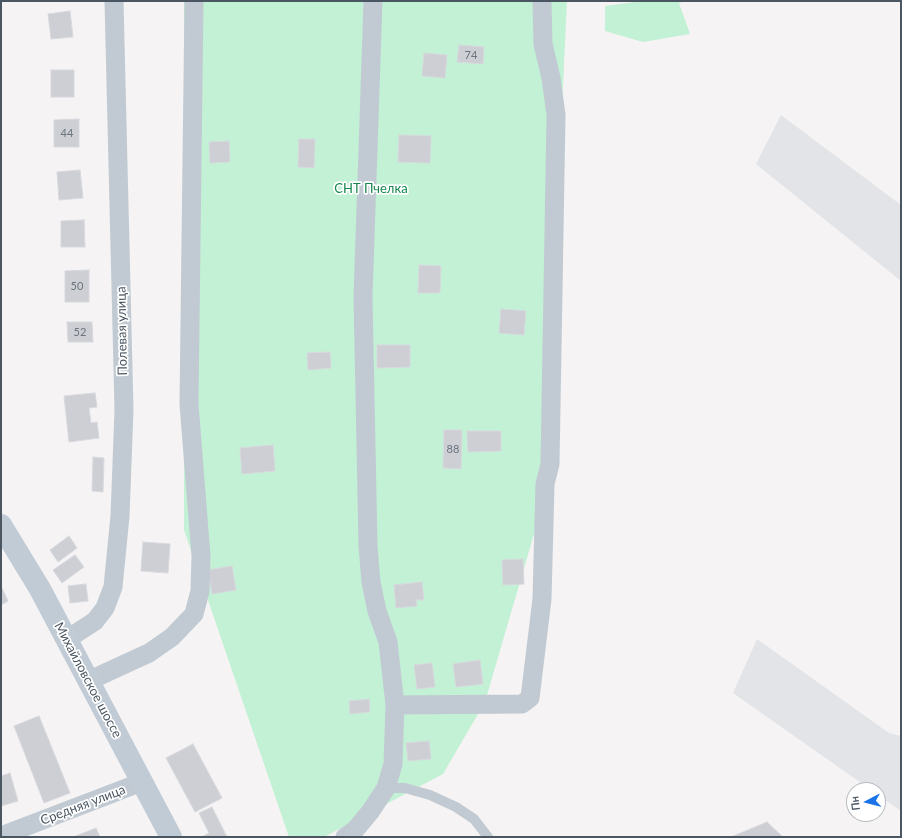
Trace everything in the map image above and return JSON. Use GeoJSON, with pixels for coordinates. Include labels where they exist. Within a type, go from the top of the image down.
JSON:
{"type":"FeatureCollection","features":[{"type":"Feature","properties":{"kind":"main road","name":"Михайловское шоссе"},"geometry":{"type":"LineString","coordinates":[[1,525],[40,589],[171,837]]}},
{"type":"Feature","properties":{"kind":"street","name":"Полевая улица"},"geometry":{"type":"LineString","coordinates":[[66,640],[95,621],[105,608],[113,587],[120,516],[124,410],[114,1]]}},
{"type":"Feature","properties":{"kind":"street"},"geometry":{"type":"LineString","coordinates":[[88,681],[149,653],[172,637],[194,614],[200,591],[201,556],[189,404],[194,1]]}},
{"type":"Feature","properties":{"kind":"street"},"geometry":{"type":"LineString","coordinates":[[345,837],[355,830],[370,812],[386,788],[393,764],[395,705],[388,642],[374,596],[368,546],[363,297],[373,1]]}},
{"type":"Feature","properties":{"kind":"street"},"geometry":{"type":"LineString","coordinates":[[395,705],[522,704],[530,698],[542,599],[544,498],[551,456],[556,115],[551,78],[543,44],[542,1]]}},
{"type":"Feature","properties":{"kind":"street","name":"Средняя улица"},"geometry":{"type":"LineString","coordinates":[[1,836],[142,782]]}},
{"type":"Feature","properties":{"kind":"lane"},"geometry":{"type":"LineString","coordinates":[[386,788],[404,788],[430,795],[456,807],[474,819],[488,837]]}},
{"type":"Feature","properties":{"kind":"shaded area"},"geometry":{"type":"Polygon","coordinates":[[[781,115],[901,205],[901,281],[756,164],[781,115]]]}},
{"type":"Feature","properties":{"kind":"shaded area"},"geometry":{"type":"Polygon","coordinates":[[[757,639],[889,733],[901,736],[901,811],[886,801],[886,782],[860,782],[733,693],[757,639]]]}},
{"type":"Feature","properties":{"kind":"green space","name":"СНТ Пчелка"},"geometry":{"type":"Polygon","coordinates":[[[184,1],[567,1],[543,503],[485,702],[443,774],[324,837],[289,837],[184,530],[184,1]]]}},
{"type":"Feature","properties":{"kind":"green space"},"geometry":{"type":"Polygon","coordinates":[[[643,1],[684,1],[679,3],[690,34],[643,42],[605,31],[605,6],[643,1]]]}},
{"type":"Feature","properties":{"kind":"building"},"geometry":{"type":"Polygon","coordinates":[[[70,11],[73,37],[51,39],[48,14],[70,11]]]}},
{"type":"Feature","properties":{"kind":"building"},"geometry":{"type":"Polygon","coordinates":[[[459,45],[484,47],[483,64],[457,62],[459,45]]]}},
{"type":"Feature","properties":{"kind":"building"},"geometry":{"type":"Polygon","coordinates":[[[424,53],[447,55],[445,78],[422,76],[424,53]]]}},
{"type":"Feature","properties":{"kind":"building"},"geometry":{"type":"Polygon","coordinates":[[[51,70],[74,70],[74,97],[51,97],[51,70]]]}},
{"type":"Feature","properties":{"kind":"building"},"geometry":{"type":"Polygon","coordinates":[[[79,119],[79,147],[54,147],[54,120],[79,119]]]}},
{"type":"Feature","properties":{"kind":"building"},"geometry":{"type":"Polygon","coordinates":[[[399,135],[431,136],[430,163],[398,162],[399,135]]]}},
{"type":"Feature","properties":{"kind":"building"},"geometry":{"type":"Polygon","coordinates":[[[299,139],[315,139],[314,168],[298,167],[299,139]]]}},
{"type":"Feature","properties":{"kind":"building"},"geometry":{"type":"Polygon","coordinates":[[[229,141],[230,162],[210,163],[209,142],[229,141]]]}},
{"type":"Feature","properties":{"kind":"building"},"geometry":{"type":"Polygon","coordinates":[[[80,170],[83,198],[59,200],[57,172],[80,170]]]}},
{"type":"Feature","properties":{"kind":"building"},"geometry":{"type":"Polygon","coordinates":[[[84,220],[85,247],[61,247],[61,221],[84,220]]]}},
{"type":"Feature","properties":{"kind":"building"},"geometry":{"type":"Polygon","coordinates":[[[419,265],[441,266],[440,293],[418,293],[419,265]]]}},
{"type":"Feature","properties":{"kind":"building"},"geometry":{"type":"Polygon","coordinates":[[[89,270],[89,302],[65,302],[65,271],[89,270]]]}},
{"type":"Feature","properties":{"kind":"building"},"geometry":{"type":"Polygon","coordinates":[[[501,309],[526,311],[524,335],[499,333],[501,309]]]}},
{"type":"Feature","properties":{"kind":"building"},"geometry":{"type":"Polygon","coordinates":[[[67,322],[92,322],[93,342],[68,342],[67,322]]]}},
{"type":"Feature","properties":{"kind":"building"},"geometry":{"type":"Polygon","coordinates":[[[377,345],[410,345],[410,367],[377,368],[377,345]]]}},
{"type":"Feature","properties":{"kind":"building"},"geometry":{"type":"Polygon","coordinates":[[[330,352],[331,368],[308,370],[307,353],[330,352]]]}},
{"type":"Feature","properties":{"kind":"building"},"geometry":{"type":"Polygon","coordinates":[[[95,393],[97,407],[89,408],[91,423],[97,422],[99,438],[69,442],[64,396],[95,393]]]}},
{"type":"Feature","properties":{"kind":"building"},"geometry":{"type":"Polygon","coordinates":[[[444,430],[462,430],[461,469],[443,468],[444,430]]]}},
{"type":"Feature","properties":{"kind":"building"},"geometry":{"type":"Polygon","coordinates":[[[467,431],[501,431],[501,451],[468,452],[467,431]]]}},
{"type":"Feature","properties":{"kind":"building"},"geometry":{"type":"Polygon","coordinates":[[[273,445],[275,471],[242,474],[240,448],[273,445]]]}},
{"type":"Feature","properties":{"kind":"building"},"geometry":{"type":"Polygon","coordinates":[[[93,457],[104,458],[103,492],[92,491],[93,457]]]}},
{"type":"Feature","properties":{"kind":"building"},"geometry":{"type":"Polygon","coordinates":[[[69,536],[77,548],[58,562],[50,550],[69,536]]]}},
{"type":"Feature","properties":{"kind":"building"},"geometry":{"type":"Polygon","coordinates":[[[143,542],[170,544],[168,573],[141,571],[143,542]]]}},
{"type":"Feature","properties":{"kind":"building"},"geometry":{"type":"Polygon","coordinates":[[[75,555],[84,567],[62,583],[53,570],[75,555]]]}},
{"type":"Feature","properties":{"kind":"building"},"geometry":{"type":"Polygon","coordinates":[[[523,559],[524,584],[503,585],[502,560],[523,559]]]}},
{"type":"Feature","properties":{"kind":"building"},"geometry":{"type":"Polygon","coordinates":[[[232,566],[236,590],[212,594],[208,570],[232,566]]]}},
{"type":"Feature","properties":{"kind":"building"},"geometry":{"type":"Polygon","coordinates":[[[422,582],[424,600],[416,600],[417,606],[396,608],[394,585],[422,582]]]}},
{"type":"Feature","properties":{"kind":"building"},"geometry":{"type":"Polygon","coordinates":[[[86,584],[88,601],[70,603],[68,586],[86,584]]]}},
{"type":"Feature","properties":{"kind":"building"},"geometry":{"type":"Polygon","coordinates":[[[1,586],[8,601],[1,605],[1,586]]]}},
{"type":"Feature","properties":{"kind":"building"},"geometry":{"type":"Polygon","coordinates":[[[480,660],[483,684],[456,687],[453,664],[480,660]]]}},
{"type":"Feature","properties":{"kind":"building"},"geometry":{"type":"Polygon","coordinates":[[[432,663],[435,687],[417,689],[414,665],[432,663]]]}},
{"type":"Feature","properties":{"kind":"building"},"geometry":{"type":"Polygon","coordinates":[[[369,699],[370,712],[350,714],[349,701],[369,699]]]}},
{"type":"Feature","properties":{"kind":"building"},"geometry":{"type":"Polygon","coordinates":[[[39,716],[70,793],[44,803],[14,726],[39,716]]]}},
{"type":"Feature","properties":{"kind":"building"},"geometry":{"type":"Polygon","coordinates":[[[429,741],[431,759],[408,761],[406,743],[429,741]]]}},
{"type":"Feature","properties":{"kind":"building"},"geometry":{"type":"Polygon","coordinates":[[[193,744],[222,798],[195,812],[166,758],[193,744]]]}},
{"type":"Feature","properties":{"kind":"building"},"geometry":{"type":"Polygon","coordinates":[[[10,773],[18,801],[1,806],[1,776],[10,773]]]}},
{"type":"Feature","properties":{"kind":"building"},"geometry":{"type":"Polygon","coordinates":[[[212,807],[227,837],[202,837],[209,833],[199,813],[212,807]]]}},
{"type":"Feature","properties":{"kind":"building"},"geometry":{"type":"Polygon","coordinates":[[[767,822],[783,837],[731,837],[767,822]]]}},
{"type":"Feature","properties":{"kind":"building"},"geometry":{"type":"Polygon","coordinates":[[[96,828],[100,837],[73,837],[96,828]]]}}]}
